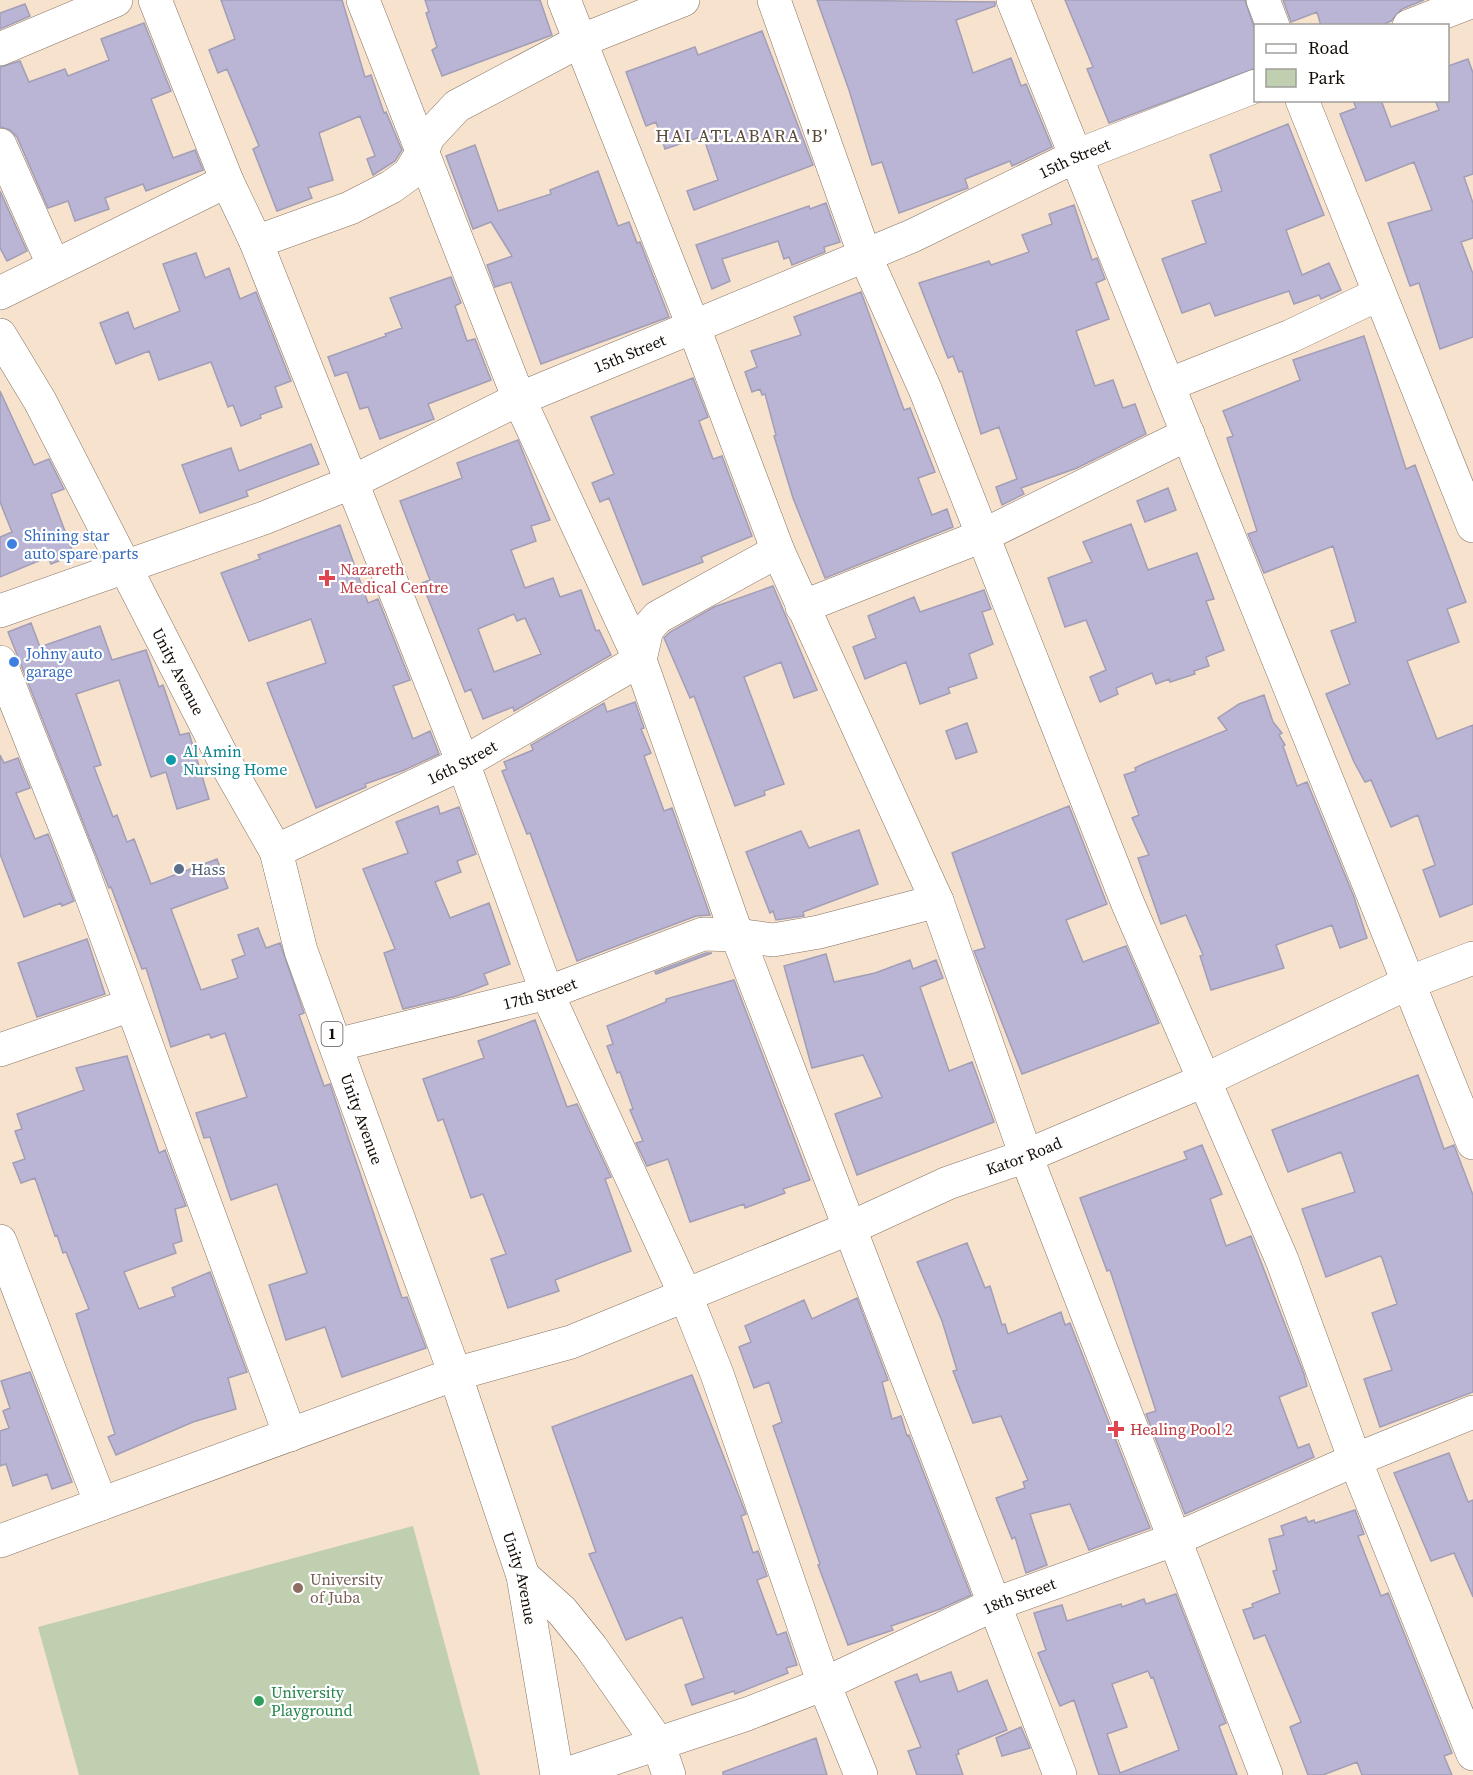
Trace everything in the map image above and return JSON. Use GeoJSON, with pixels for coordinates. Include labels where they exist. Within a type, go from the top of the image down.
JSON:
{"type":"FeatureCollection","features":[{"type":"Feature","properties":{"kind":"street"},"geometry":{"type":"LineString","coordinates":[[0,49],[116,0]]}},
{"type":"Feature","properties":{"kind":"street"},"geometry":{"type":"LineString","coordinates":[[155,0],[227,181],[256,242],[462,763],[547,993],[685,1294],[717,1374],[824,1684],[861,1775]]}},
{"type":"Feature","properties":{"kind":"street"},"geometry":{"type":"LineString","coordinates":[[363,0],[519,399],[640,660],[737,935],[1060,1775]]}},
{"type":"Feature","properties":{"kind":"street"},"geometry":{"type":"LineString","coordinates":[[564,0],[694,328],[778,550],[937,902],[1026,1156],[1266,1775]]}},
{"type":"Feature","properties":{"kind":"street"},"geometry":{"type":"LineString","coordinates":[[256,242],[350,208],[391,187],[409,174],[422,153],[428,137],[457,106],[580,41],[682,0]]}},
{"type":"Feature","properties":{"kind":"street"},"geometry":{"type":"LineString","coordinates":[[774,0],[865,256],[925,389],[1128,904],[1282,1260],[1355,1460],[1473,1754]]}},
{"type":"Feature","properties":{"kind":"street"},"geometry":{"type":"LineString","coordinates":[[1013,0],[1473,1143]]}},
{"type":"Feature","properties":{"kind":"street"},"geometry":{"type":"LineString","coordinates":[[1263,0],[1272,24]]}},
{"type":"Feature","properties":{"kind":"street"},"geometry":{"type":"LineString","coordinates":[[1414,24],[1473,1]]}},
{"type":"Feature","properties":{"kind":"street","name":"15th Street"},"geometry":{"type":"LineString","coordinates":[[0,611],[264,518],[350,483],[519,399],[912,236],[1076,156],[1254,87]]}},
{"type":"Feature","properties":{"kind":"street"},"geometry":{"type":"LineString","coordinates":[[1303,102],[1473,526]]}},
{"type":"Feature","properties":{"kind":"street"},"geometry":{"type":"LineString","coordinates":[[0,145],[53,264]]}},
{"type":"Feature","properties":{"kind":"street"},"geometry":{"type":"LineString","coordinates":[[0,293],[53,264],[227,181]]}},
{"type":"Feature","properties":{"kind":"street"},"geometry":{"type":"LineString","coordinates":[[1168,385],[1291,336],[1379,294]]}},
{"type":"Feature","properties":{"kind":"street","name":"Unity Avenue"},"geometry":{"type":"LineString","coordinates":[[0,335],[40,401],[223,758],[276,851],[301,951],[455,1374],[523,1576],[556,1775]]}},
{"type":"Feature","properties":{"kind":"street"},"geometry":{"type":"LineString","coordinates":[[802,607],[982,536],[1188,434]]}},
{"type":"Feature","properties":{"kind":"street"},"geometry":{"type":"LineString","coordinates":[[640,660],[646,629],[658,617],[778,550]]}},
{"type":"Feature","properties":{"kind":"street","name":"16th Street"},"geometry":{"type":"LineString","coordinates":[[276,851],[462,763],[640,660]]}},
{"type":"Feature","properties":{"kind":"street"},"geometry":{"type":"LineString","coordinates":[[0,662],[78,859],[290,1435]]}},
{"type":"Feature","properties":{"kind":"street","name":"17th Street"},"geometry":{"type":"LineString","coordinates":[[336,1045],[547,993],[703,934],[737,935],[773,940],[819,932],[937,902]]}},
{"type":"Feature","properties":{"kind":"street","name":"Kator Road"},"geometry":{"type":"LineString","coordinates":[[0,1541],[455,1374],[571,1342],[948,1184],[1026,1156],[1203,1081],[1408,983],[1473,958]]}},
{"type":"Feature","properties":{"kind":"street"},"geometry":{"type":"LineString","coordinates":[[0,1050],[131,1005]]}},
{"type":"Feature","properties":{"kind":"street"},"geometry":{"type":"LineString","coordinates":[[0,1241],[101,1504]]}},
{"type":"Feature","properties":{"kind":"street","name":"18th Street"},"geometry":{"type":"LineString","coordinates":[[564,1775],[747,1714],[824,1684],[995,1604],[1173,1540],[1355,1460],[1473,1412]]}},
{"type":"Feature","properties":{"kind":"street"},"geometry":{"type":"LineString","coordinates":[[523,1576],[562,1611],[591,1647],[658,1743],[669,1775]]}},
{"type":"Feature","properties":{"kind":"green space","name":"University Playground"},"geometry":{"type":"Polygon","coordinates":[[[413,1526],[480,1775],[79,1775],[38,1627],[413,1526]]]}},
{"type":"Feature","properties":{"kind":"building"},"geometry":{"type":"Polygon","coordinates":[[[221,0],[342,0],[365,77],[371,75],[384,113],[386,112],[402,150],[395,161],[373,175],[367,159],[375,156],[360,116],[319,133],[333,180],[308,188],[312,198],[277,211],[253,149],[259,146],[227,69],[218,73],[209,50],[235,39],[221,0]]]}},
{"type":"Feature","properties":{"kind":"building"},"geometry":{"type":"Polygon","coordinates":[[[425,0],[540,0],[552,35],[442,76],[432,50],[437,47],[426,13],[429,12],[425,0]]]}},
{"type":"Feature","properties":{"kind":"building"},"geometry":{"type":"Polygon","coordinates":[[[817,0],[995,2],[995,6],[956,20],[973,73],[1011,58],[1021,86],[1026,84],[1052,147],[1012,166],[1010,161],[965,179],[968,188],[899,213],[882,162],[872,165],[849,90],[817,0]]]}},
{"type":"Feature","properties":{"kind":"building"},"geometry":{"type":"Polygon","coordinates":[[[1065,0],[1245,0],[1254,27],[1254,69],[1109,123],[1087,69],[1093,67],[1065,0]]]}},
{"type":"Feature","properties":{"kind":"building"},"geometry":{"type":"Polygon","coordinates":[[[1283,0],[1424,0],[1402,9],[1391,21],[1384,24],[1320,24],[1317,12],[1291,22],[1283,0]]]}},
{"type":"Feature","properties":{"kind":"building"},"geometry":{"type":"Polygon","coordinates":[[[25,4],[30,16],[0,29],[0,13],[25,4]]]}},
{"type":"Feature","properties":{"kind":"building"},"geometry":{"type":"Polygon","coordinates":[[[144,23],[171,91],[151,99],[173,158],[195,150],[203,170],[146,191],[143,184],[105,198],[109,209],[75,221],[68,201],[48,208],[17,137],[10,130],[0,127],[0,67],[20,61],[29,82],[65,69],[68,76],[109,60],[101,39],[144,23]]]}},
{"type":"Feature","properties":{"kind":"building"},"geometry":{"type":"Polygon","coordinates":[[[762,31],[813,165],[694,210],[687,191],[718,180],[703,136],[665,149],[656,122],[646,126],[626,72],[695,47],[698,55],[762,31]]]}},
{"type":"Feature","properties":{"kind":"building"},"geometry":{"type":"Polygon","coordinates":[[[1468,59],[1473,73],[1473,174],[1464,177],[1473,203],[1473,238],[1461,242],[1473,274],[1473,337],[1440,349],[1419,283],[1410,286],[1388,223],[1432,210],[1414,162],[1366,181],[1340,114],[1356,108],[1354,102],[1382,102],[1391,127],[1439,110],[1436,102],[1449,102],[1449,66],[1468,59]]]}},
{"type":"Feature","properties":{"kind":"building"},"geometry":{"type":"Polygon","coordinates":[[[1288,124],[1324,215],[1286,230],[1302,275],[1329,263],[1341,290],[1321,299],[1319,295],[1294,304],[1289,291],[1215,316],[1210,303],[1182,313],[1162,259],[1206,243],[1192,201],[1222,191],[1210,155],[1288,124]]]}},
{"type":"Feature","properties":{"kind":"building"},"geometry":{"type":"Polygon","coordinates":[[[475,145],[498,211],[551,194],[550,190],[598,171],[618,226],[629,222],[637,243],[640,242],[669,317],[541,364],[511,282],[495,287],[487,265],[512,256],[491,222],[473,229],[446,156],[475,145]]]}},
{"type":"Feature","properties":{"kind":"building"},"geometry":{"type":"Polygon","coordinates":[[[0,191],[27,251],[7,261],[0,248],[0,191]]]}},
{"type":"Feature","properties":{"kind":"building"},"geometry":{"type":"Polygon","coordinates":[[[826,203],[840,242],[824,247],[825,252],[792,265],[789,257],[784,259],[778,241],[722,259],[730,281],[712,289],[696,245],[809,206],[810,209],[826,203]]]}},
{"type":"Feature","properties":{"kind":"building"},"geometry":{"type":"Polygon","coordinates":[[[1074,205],[1092,260],[1097,258],[1105,279],[1096,283],[1109,319],[1076,331],[1095,386],[1113,380],[1123,408],[1135,404],[1146,434],[1077,468],[1021,488],[1024,494],[1002,505],[996,487],[1017,479],[999,427],[981,434],[962,371],[959,372],[953,356],[948,358],[919,283],[989,261],[991,265],[1029,252],[1022,235],[1052,224],[1049,214],[1074,205]]]}},
{"type":"Feature","properties":{"kind":"building"},"geometry":{"type":"Polygon","coordinates":[[[196,253],[205,278],[229,268],[240,299],[256,292],[291,381],[275,387],[282,407],[260,415],[261,418],[241,426],[233,405],[228,407],[211,362],[159,380],[149,351],[116,364],[100,323],[128,312],[134,329],[180,311],[163,264],[196,253]]]}},
{"type":"Feature","properties":{"kind":"building"},"geometry":{"type":"Polygon","coordinates":[[[451,277],[461,303],[455,306],[467,341],[475,339],[491,380],[428,404],[434,419],[380,439],[368,407],[360,409],[347,372],[335,376],[328,357],[402,328],[390,298],[451,277]]]}},
{"type":"Feature","properties":{"kind":"building"},"geometry":{"type":"Polygon","coordinates":[[[861,292],[904,410],[910,408],[935,472],[918,478],[932,515],[947,509],[953,527],[825,578],[793,498],[774,436],[776,435],[765,394],[762,395],[760,389],[752,392],[745,372],[757,367],[751,351],[801,335],[794,317],[861,292]]]}},
{"type":"Feature","properties":{"kind":"building"},"geometry":{"type":"Polygon","coordinates":[[[1364,336],[1406,469],[1415,465],[1466,602],[1447,609],[1459,642],[1407,661],[1437,739],[1473,725],[1473,904],[1440,917],[1423,870],[1435,865],[1418,815],[1391,827],[1371,780],[1365,782],[1354,762],[1326,694],[1350,684],[1331,631],[1356,622],[1333,546],[1264,573],[1248,534],[1257,531],[1227,438],[1233,436],[1223,411],[1300,380],[1293,360],[1364,336]]]}},
{"type":"Feature","properties":{"kind":"building"},"geometry":{"type":"Polygon","coordinates":[[[693,378],[708,417],[699,421],[713,459],[722,456],[752,536],[701,557],[703,562],[643,585],[609,498],[600,502],[592,483],[614,474],[591,417],[693,378]]]}},
{"type":"Feature","properties":{"kind":"building"},"geometry":{"type":"Polygon","coordinates":[[[0,391],[34,465],[49,459],[64,489],[51,494],[74,555],[51,564],[48,557],[0,577],[0,537],[12,532],[0,502],[0,391]]]}},
{"type":"Feature","properties":{"kind":"building"},"geometry":{"type":"Polygon","coordinates":[[[518,440],[550,520],[531,526],[536,541],[511,550],[525,588],[553,578],[560,597],[581,590],[596,631],[599,630],[611,655],[514,711],[513,707],[483,719],[471,689],[465,692],[422,583],[430,580],[400,501],[462,478],[457,463],[518,440]],[[514,614],[478,629],[494,672],[541,654],[525,618],[517,621],[514,614]]]}},
{"type":"Feature","properties":{"kind":"building"},"geometry":{"type":"Polygon","coordinates":[[[311,444],[319,464],[246,491],[248,496],[200,513],[182,465],[231,448],[239,471],[311,444]]]}},
{"type":"Feature","properties":{"kind":"building"},"geometry":{"type":"Polygon","coordinates":[[[1168,488],[1176,510],[1145,522],[1137,501],[1168,488]]]}},
{"type":"Feature","properties":{"kind":"building"},"geometry":{"type":"Polygon","coordinates":[[[1131,524],[1148,570],[1197,553],[1214,599],[1206,601],[1224,650],[1206,657],[1209,666],[1194,671],[1195,674],[1156,684],[1152,673],[1116,688],[1118,694],[1100,702],[1090,677],[1106,670],[1086,620],[1065,627],[1048,578],[1092,562],[1083,542],[1131,524]]]}},
{"type":"Feature","properties":{"kind":"building"},"geometry":{"type":"Polygon","coordinates":[[[340,525],[368,603],[378,599],[410,680],[393,686],[413,739],[430,731],[439,754],[402,771],[365,784],[366,787],[316,808],[267,683],[326,663],[311,619],[249,641],[221,573],[260,559],[258,555],[340,525]]]}},
{"type":"Feature","properties":{"kind":"building"},"geometry":{"type":"Polygon","coordinates":[[[773,586],[817,690],[794,698],[781,662],[744,677],[784,784],[764,791],[765,795],[735,806],[694,696],[690,698],[664,638],[670,632],[714,607],[773,586]]]}},
{"type":"Feature","properties":{"kind":"building"},"geometry":{"type":"Polygon","coordinates":[[[984,590],[991,609],[982,612],[993,644],[969,654],[977,678],[948,688],[950,693],[920,704],[906,662],[865,679],[853,647],[876,638],[868,616],[914,597],[920,612],[984,590]]]}},
{"type":"Feature","properties":{"kind":"building"},"geometry":{"type":"Polygon","coordinates":[[[31,623],[40,647],[100,626],[112,660],[146,650],[159,687],[163,685],[180,735],[189,733],[209,799],[177,809],[166,772],[151,777],[119,680],[76,694],[101,765],[94,767],[113,817],[117,815],[127,842],[134,839],[151,884],[217,859],[228,888],[171,909],[201,990],[238,978],[232,960],[245,955],[238,935],[258,928],[266,948],[280,943],[304,1013],[299,1015],[324,1086],[330,1084],[402,1298],[407,1297],[426,1348],[342,1377],[325,1327],[286,1340],[269,1285],[307,1273],[277,1184],[231,1200],[210,1137],[204,1138],[196,1113],[247,1097],[225,1033],[211,1038],[209,1034],[171,1047],[146,968],[142,969],[8,632],[31,623]]]}},
{"type":"Feature","properties":{"kind":"building"},"geometry":{"type":"Polygon","coordinates":[[[1264,695],[1273,722],[1282,733],[1279,735],[1285,745],[1283,746],[1297,786],[1307,782],[1354,897],[1367,938],[1340,948],[1332,925],[1276,945],[1284,968],[1211,990],[1200,956],[1203,955],[1186,915],[1161,924],[1138,858],[1149,855],[1132,818],[1139,815],[1124,775],[1136,771],[1135,768],[1143,764],[1227,730],[1218,718],[1239,704],[1264,695]]]}},
{"type":"Feature","properties":{"kind":"building"},"geometry":{"type":"Polygon","coordinates":[[[635,702],[644,728],[641,729],[651,753],[644,756],[664,811],[672,808],[710,915],[696,916],[577,961],[530,833],[527,834],[502,771],[507,769],[504,762],[533,750],[531,745],[604,703],[607,712],[635,702]]]}},
{"type":"Feature","properties":{"kind":"building"},"geometry":{"type":"Polygon","coordinates":[[[967,723],[977,752],[956,759],[946,731],[967,723]]]}},
{"type":"Feature","properties":{"kind":"building"},"geometry":{"type":"Polygon","coordinates":[[[0,755],[4,763],[18,758],[30,788],[16,793],[35,839],[48,834],[74,901],[62,906],[61,903],[24,917],[0,854],[0,755]]]}},
{"type":"Feature","properties":{"kind":"building"},"geometry":{"type":"Polygon","coordinates":[[[438,806],[440,814],[459,807],[476,854],[457,861],[461,872],[435,882],[450,918],[489,903],[510,964],[484,974],[488,984],[457,996],[403,1009],[384,953],[395,949],[363,869],[408,853],[396,822],[438,806]]]}},
{"type":"Feature","properties":{"kind":"building"},"geometry":{"type":"Polygon","coordinates":[[[1069,806],[1107,904],[1066,920],[1083,962],[1126,946],[1159,1023],[1022,1074],[974,951],[985,948],[952,853],[1069,806]]]}},
{"type":"Feature","properties":{"kind":"building"},"geometry":{"type":"Polygon","coordinates":[[[859,830],[878,884],[803,912],[804,916],[776,920],[773,911],[770,913],[746,852],[801,831],[809,848],[859,830]]]}},
{"type":"Feature","properties":{"kind":"building"},"geometry":{"type":"Polygon","coordinates":[[[87,939],[105,994],[37,1017],[18,963],[87,939]]]}},
{"type":"Feature","properties":{"kind":"building"},"geometry":{"type":"Polygon","coordinates":[[[706,953],[712,953],[656,974],[655,972],[706,953]]]}},
{"type":"Feature","properties":{"kind":"building"},"geometry":{"type":"Polygon","coordinates":[[[826,954],[834,982],[875,973],[910,960],[913,969],[936,960],[943,978],[920,987],[949,1071],[972,1062],[994,1122],[857,1175],[835,1114],[882,1097],[863,1055],[812,1068],[784,966],[826,954]]]}},
{"type":"Feature","properties":{"kind":"building"},"geometry":{"type":"Polygon","coordinates":[[[734,980],[810,1180],[783,1189],[785,1193],[745,1208],[744,1204],[690,1222],[668,1159],[647,1166],[636,1143],[643,1141],[630,1110],[633,1109],[620,1072],[617,1073],[607,1046],[613,1044],[607,1026],[666,1002],[666,999],[734,980]]]}},
{"type":"Feature","properties":{"kind":"building"},"geometry":{"type":"Polygon","coordinates":[[[535,1020],[567,1107],[577,1104],[611,1177],[605,1179],[631,1251],[555,1280],[559,1291],[508,1308],[491,1259],[506,1254],[483,1194],[471,1198],[443,1119],[438,1121],[423,1079],[484,1058],[478,1041],[535,1020]]]}},
{"type":"Feature","properties":{"kind":"building"},"geometry":{"type":"Polygon","coordinates":[[[127,1056],[159,1153],[165,1150],[186,1206],[175,1209],[182,1241],[173,1244],[176,1253],[124,1272],[139,1309],[175,1296],[172,1288],[210,1272],[247,1372],[228,1378],[236,1409],[193,1422],[116,1455],[108,1437],[115,1434],[76,1314],[89,1309],[66,1252],[63,1253],[57,1235],[55,1236],[35,1178],[21,1183],[13,1163],[25,1159],[15,1131],[22,1129],[17,1114],[84,1090],[76,1068],[127,1056]]]}},
{"type":"Feature","properties":{"kind":"building"},"geometry":{"type":"Polygon","coordinates":[[[1418,1075],[1444,1149],[1454,1145],[1473,1195],[1473,1392],[1380,1427],[1364,1379],[1392,1370],[1372,1313],[1397,1304],[1382,1258],[1380,1256],[1326,1277],[1302,1209],[1355,1192],[1341,1152],[1288,1172],[1272,1130],[1418,1075]]]}},
{"type":"Feature","properties":{"kind":"building"},"geometry":{"type":"Polygon","coordinates":[[[1202,1145],[1222,1194],[1210,1199],[1226,1246],[1251,1236],[1304,1374],[1307,1386],[1279,1397],[1298,1448],[1309,1444],[1314,1457],[1185,1514],[1146,1414],[1156,1411],[1110,1270],[1107,1271],[1080,1198],[1187,1159],[1184,1152],[1202,1145]]]}},
{"type":"Feature","properties":{"kind":"building"},"geometry":{"type":"Polygon","coordinates":[[[967,1243],[985,1288],[990,1286],[1002,1325],[1005,1324],[1008,1334],[1061,1312],[1065,1325],[1070,1323],[1150,1528],[1089,1550],[1070,1504],[1030,1514],[1047,1565],[1026,1573],[1015,1537],[1012,1539],[996,1498],[1025,1488],[1023,1482],[1028,1480],[1001,1416],[973,1423],[953,1371],[957,1370],[942,1321],[917,1262],[967,1243]]]}},
{"type":"Feature","properties":{"kind":"building"},"geometry":{"type":"Polygon","coordinates":[[[857,1298],[888,1380],[882,1382],[892,1419],[901,1416],[971,1595],[940,1609],[891,1626],[893,1630],[848,1645],[818,1565],[820,1564],[773,1426],[782,1422],[769,1382],[754,1388],[739,1347],[751,1342],[745,1326],[804,1300],[812,1319],[857,1298]]]}},
{"type":"Feature","properties":{"kind":"building"},"geometry":{"type":"Polygon","coordinates":[[[30,1372],[72,1482],[52,1489],[47,1474],[13,1486],[6,1464],[0,1466],[0,1431],[9,1428],[3,1411],[10,1408],[1,1381],[30,1372]]]}},
{"type":"Feature","properties":{"kind":"building"},"geometry":{"type":"Polygon","coordinates":[[[692,1375],[746,1514],[741,1516],[753,1553],[758,1551],[767,1576],[757,1580],[777,1635],[786,1632],[797,1665],[786,1668],[788,1673],[735,1694],[734,1691],[692,1705],[685,1685],[704,1678],[682,1617],[626,1640],[589,1554],[596,1552],[552,1427],[692,1375]]]}},
{"type":"Feature","properties":{"kind":"building"},"geometry":{"type":"Polygon","coordinates":[[[1449,1453],[1468,1502],[1473,1500],[1473,1597],[1454,1553],[1431,1561],[1394,1473],[1449,1453]]]}},
{"type":"Feature","properties":{"kind":"building"},"geometry":{"type":"Polygon","coordinates":[[[1355,1510],[1364,1534],[1358,1536],[1381,1596],[1388,1593],[1452,1753],[1444,1756],[1452,1775],[1362,1775],[1357,1762],[1323,1775],[1308,1775],[1290,1727],[1301,1722],[1265,1635],[1254,1639],[1243,1610],[1280,1593],[1273,1571],[1277,1570],[1269,1539],[1284,1535],[1281,1526],[1306,1517],[1308,1522],[1314,1520],[1315,1523],[1355,1510]]]}},
{"type":"Feature","properties":{"kind":"building"},"geometry":{"type":"Polygon","coordinates":[[[1176,1594],[1226,1723],[1219,1726],[1237,1775],[1099,1775],[1074,1700],[1060,1706],[1038,1653],[1046,1650],[1034,1613],[1062,1605],[1067,1621],[1144,1599],[1146,1604],[1176,1594]],[[1148,1671],[1112,1684],[1127,1727],[1107,1734],[1120,1773],[1179,1750],[1153,1677],[1151,1678],[1148,1671]]]}},
{"type":"Feature","properties":{"kind":"building"},"geometry":{"type":"Polygon","coordinates":[[[951,1672],[958,1692],[987,1680],[1007,1730],[958,1750],[959,1754],[956,1755],[963,1775],[917,1775],[908,1751],[921,1747],[895,1682],[917,1674],[920,1682],[951,1672]]]}},
{"type":"Feature","properties":{"kind":"building"},"geometry":{"type":"Polygon","coordinates":[[[1021,1727],[1030,1748],[1002,1756],[996,1738],[1021,1727]]]}},
{"type":"Feature","properties":{"kind":"building"},"geometry":{"type":"Polygon","coordinates":[[[816,1738],[827,1775],[723,1775],[723,1772],[816,1738]]]}},
{"type":"Feature","properties":{"kind":"place","name":"Shining star auto spare parts"},"geometry":{"type":"Point","coordinates":[12,544]}},
{"type":"Feature","properties":{"kind":"place","name":"Nazareth Medical Centre"},"geometry":{"type":"Point","coordinates":[327,578]}},
{"type":"Feature","properties":{"kind":"place","name":"Johny auto garage"},"geometry":{"type":"Point","coordinates":[14,662]}},
{"type":"Feature","properties":{"kind":"place","name":"Al Amin Nursing Home"},"geometry":{"type":"Point","coordinates":[171,760]}},
{"type":"Feature","properties":{"kind":"place","name":"Hass"},"geometry":{"type":"Point","coordinates":[179,869]}},
{"type":"Feature","properties":{"kind":"place","name":"Healing Pool 2"},"geometry":{"type":"Point","coordinates":[1116,1429]}},
{"type":"Feature","properties":{"kind":"place","name":"University of Juba"},"geometry":{"type":"Point","coordinates":[298,1588]}},
{"type":"Feature","properties":{"kind":"place","name":"University Playground"},"geometry":{"type":"Point","coordinates":[259,1701]}},
{"type":"Feature","properties":{"kind":"district","name":"HAI ATLABARA 'B'"},"geometry":{"type":"Point","coordinates":[742,136]}}]}
